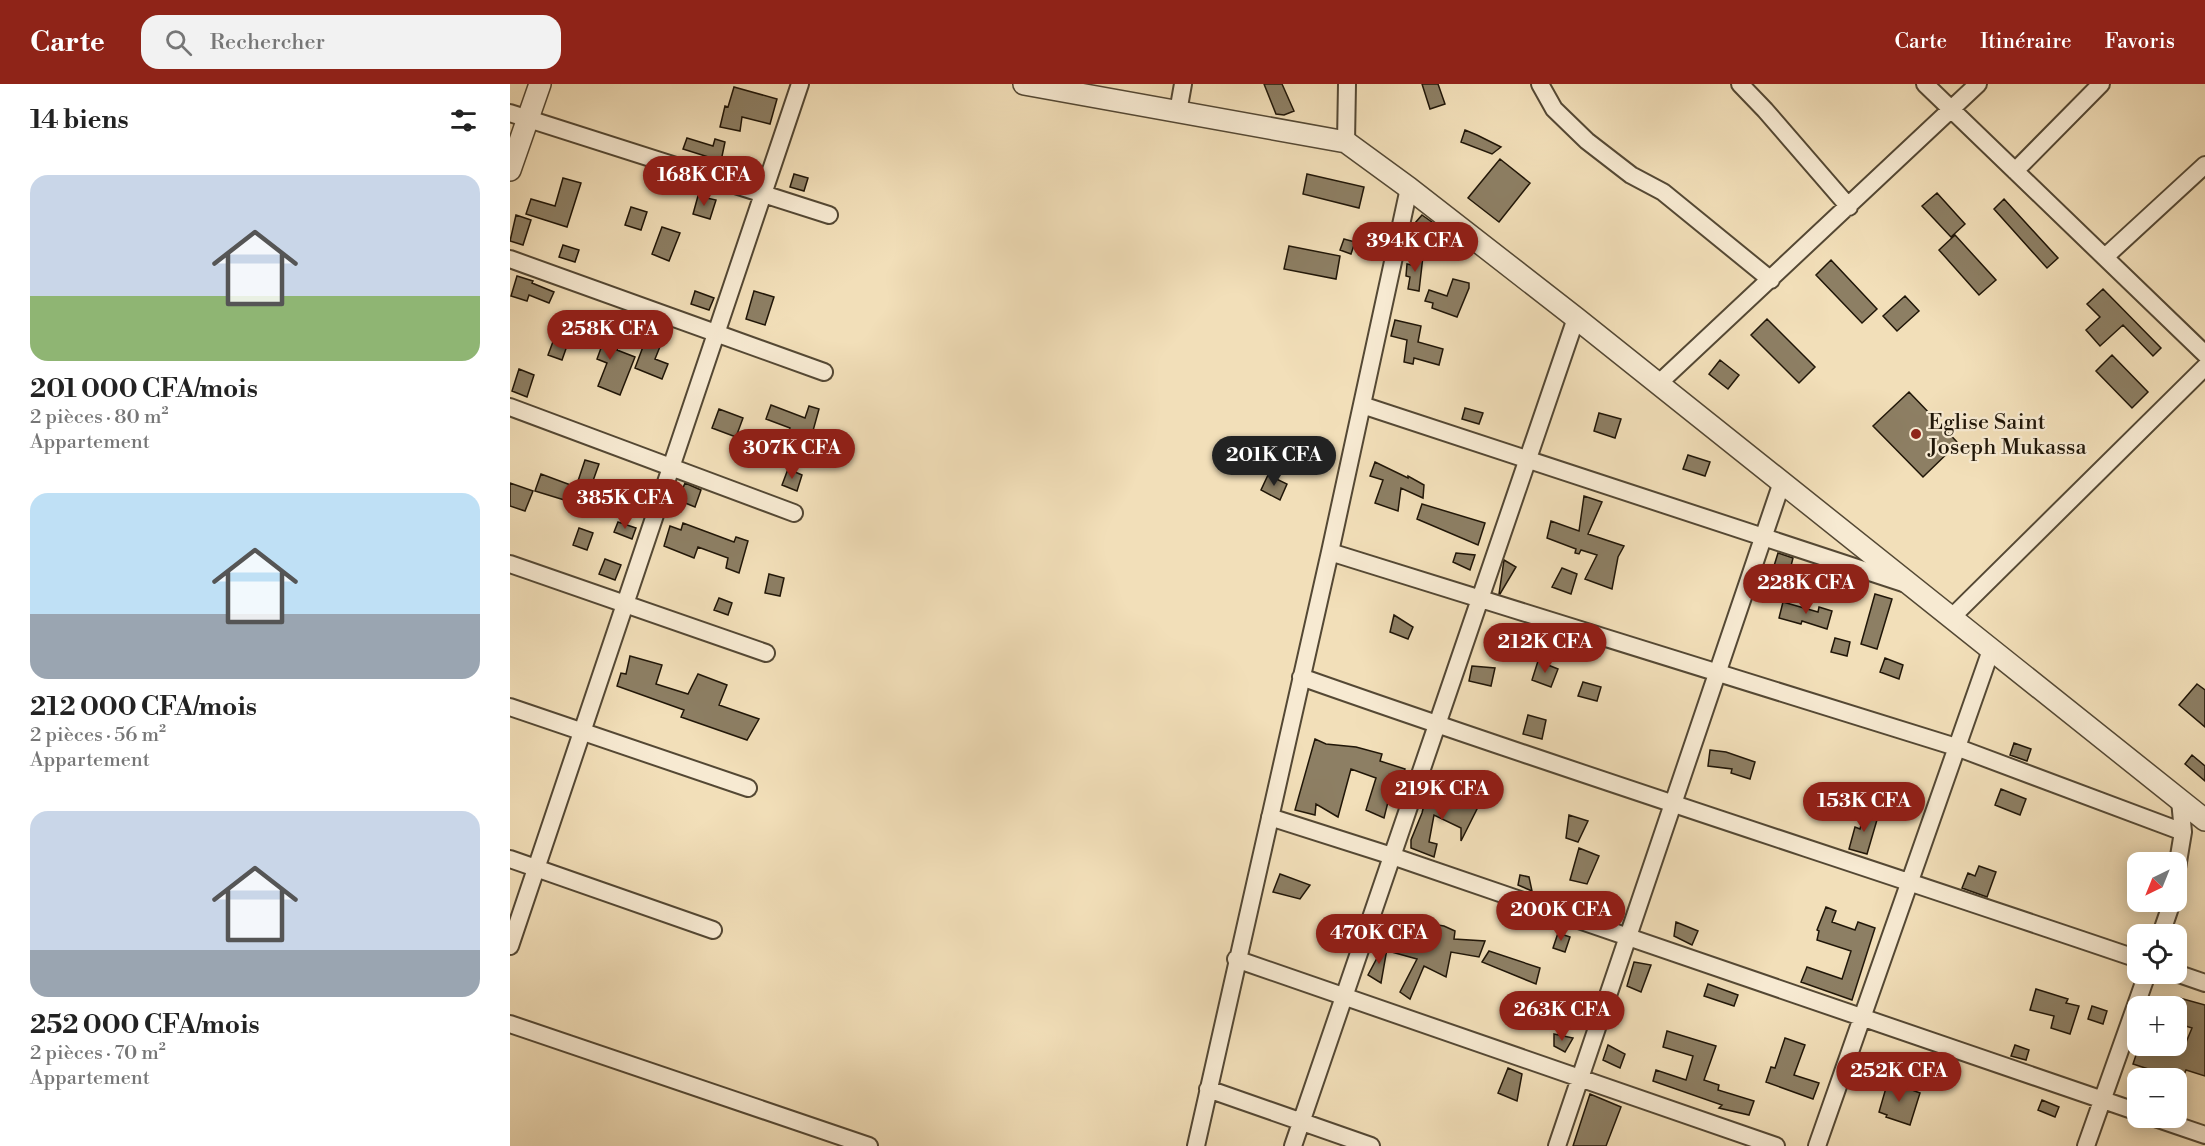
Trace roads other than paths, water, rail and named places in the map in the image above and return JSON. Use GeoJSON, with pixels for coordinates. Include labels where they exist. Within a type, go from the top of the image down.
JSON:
{"type":"FeatureCollection","features":[{"type":"Feature","properties":{"kind":"street"},"geometry":{"type":"LineString","coordinates":[[510,170],[519,116],[540,84]]}},
{"type":"Feature","properties":{"kind":"street"},"geometry":{"type":"LineString","coordinates":[[510,946],[800,84]]}},
{"type":"Feature","properties":{"kind":"street"},"geometry":{"type":"LineString","coordinates":[[1024,84],[1346,142],[1576,318],[2205,820]]}},
{"type":"Feature","properties":{"kind":"street"},"geometry":{"type":"LineString","coordinates":[[1178,112],[1183,84]]}},
{"type":"Feature","properties":{"kind":"street"},"geometry":{"type":"LineString","coordinates":[[1346,142],[1347,84]]}},
{"type":"Feature","properties":{"kind":"street"},"geometry":{"type":"LineString","coordinates":[[1540,84],[1554,109],[1587,141],[1631,176],[1664,192],[1771,280]]}},
{"type":"Feature","properties":{"kind":"street"},"geometry":{"type":"LineString","coordinates":[[1740,84],[1766,110],[1848,207]]}},
{"type":"Feature","properties":{"kind":"street"},"geometry":{"type":"LineString","coordinates":[[1925,84],[2205,354]]}},
{"type":"Feature","properties":{"kind":"street"},"geometry":{"type":"LineString","coordinates":[[1658,384],[1978,84]]}},
{"type":"Feature","properties":{"kind":"street"},"geometry":{"type":"LineString","coordinates":[[2015,171],[2097,86]]}},
{"type":"Feature","properties":{"kind":"street"},"geometry":{"type":"LineString","coordinates":[[519,116],[829,215]]}},
{"type":"Feature","properties":{"kind":"street"},"geometry":{"type":"LineString","coordinates":[[2104,257],[2205,165]]}},
{"type":"Feature","properties":{"kind":"street"},"geometry":{"type":"LineString","coordinates":[[1196,1146],[1236,959],[1330,552],[1409,188]]}},
{"type":"Feature","properties":{"kind":"street"},"geometry":{"type":"LineString","coordinates":[[510,259],[824,372]]}},
{"type":"Feature","properties":{"kind":"street"},"geometry":{"type":"LineString","coordinates":[[1293,1146],[1576,318]]}},
{"type":"Feature","properties":{"kind":"street"},"geometry":{"type":"LineString","coordinates":[[1951,618],[2205,368]]}},
{"type":"Feature","properties":{"kind":"street"},"geometry":{"type":"LineString","coordinates":[[1362,405],[1913,587]]}},
{"type":"Feature","properties":{"kind":"street"},"geometry":{"type":"LineString","coordinates":[[510,407],[794,513]]}},
{"type":"Feature","properties":{"kind":"street"},"geometry":{"type":"LineString","coordinates":[[1557,1146],[1782,482]]}},
{"type":"Feature","properties":{"kind":"street"},"geometry":{"type":"LineString","coordinates":[[1330,552],[1956,747],[2183,832]]}},
{"type":"Feature","properties":{"kind":"street"},"geometry":{"type":"LineString","coordinates":[[510,564],[766,653]]}},
{"type":"Feature","properties":{"kind":"street"},"geometry":{"type":"LineString","coordinates":[[1816,1146],[1991,650]]}},
{"type":"Feature","properties":{"kind":"street"},"geometry":{"type":"LineString","coordinates":[[1301,677],[1436,725],[1910,881],[2127,955]]}},
{"type":"Feature","properties":{"kind":"street"},"geometry":{"type":"LineString","coordinates":[[510,707],[748,788]]}},
{"type":"Feature","properties":{"kind":"street"},"geometry":{"type":"LineString","coordinates":[[2180,800],[2183,832],[2180,852]]}},
{"type":"Feature","properties":{"kind":"street"},"geometry":{"type":"LineString","coordinates":[[1270,817],[1392,856],[2127,1108]]}},
{"type":"Feature","properties":{"kind":"street"},"geometry":{"type":"LineString","coordinates":[[510,859],[712,930]]}},
{"type":"Feature","properties":{"kind":"street"},"geometry":{"type":"LineString","coordinates":[[1236,959],[1343,998],[1776,1146]]}},
{"type":"Feature","properties":{"kind":"street"},"geometry":{"type":"LineString","coordinates":[[2187,977],[2205,983]]}},
{"type":"Feature","properties":{"kind":"street"},"geometry":{"type":"LineString","coordinates":[[2086,1146],[2144,984]]}},
{"type":"Feature","properties":{"kind":"street"},"geometry":{"type":"LineString","coordinates":[[510,1024],[869,1146]]}},
{"type":"Feature","properties":{"kind":"street"},"geometry":{"type":"LineString","coordinates":[[1208,1089],[1371,1146]]}},
{"type":"Feature","properties":{"kind":"street"},"geometry":{"type":"LineString","coordinates":[[2184,1128],[2205,1135]]}},
{"type":"Feature","properties":{"kind":"place","name":"Eglise Saint Joseph Mukassa"},"geometry":{"type":"Point","coordinates":[1916,434]}}]}
